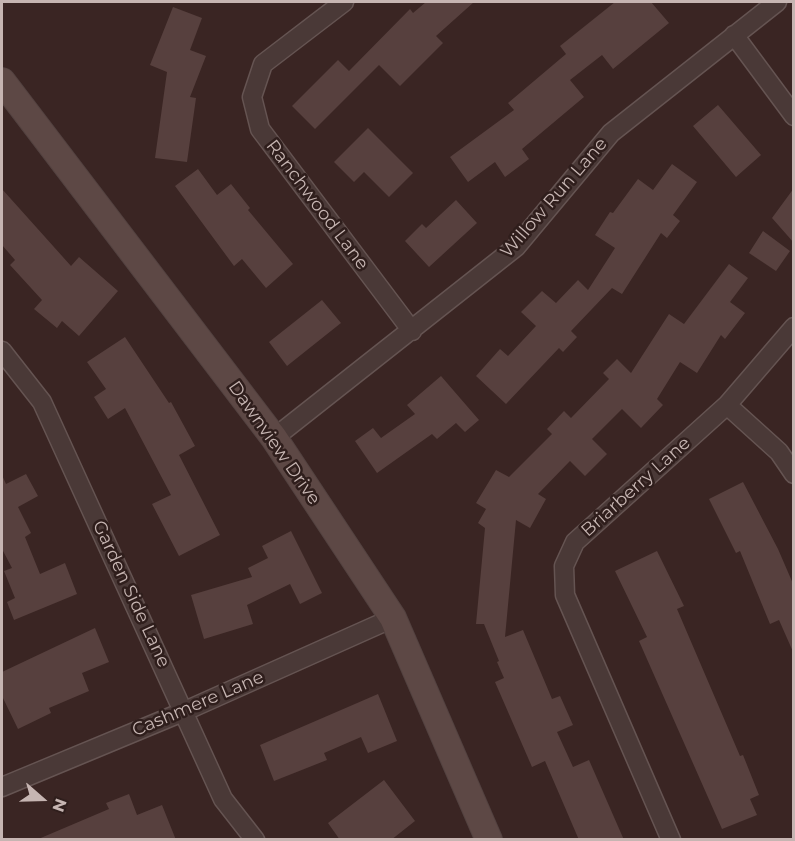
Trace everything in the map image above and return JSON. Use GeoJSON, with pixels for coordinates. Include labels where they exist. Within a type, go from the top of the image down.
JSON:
{"type":"FeatureCollection","features":[{"type":"Feature","properties":{"kind":"street","name":"Ranchwood Lane"},"geometry":{"type":"LineString","coordinates":[[344,2],[263,64],[252,97],[260,129],[412,331]]}},
{"type":"Feature","properties":{"kind":"street","name":"Willow Run Lane"},"geometry":{"type":"LineString","coordinates":[[274,438],[516,247],[612,133],[777,2]]}},
{"type":"Feature","properties":{"kind":"street"},"geometry":{"type":"LineString","coordinates":[[734,35],[794,116]]}},
{"type":"Feature","properties":{"kind":"street","name":"Dawnview Drive"},"geometry":{"type":"LineString","coordinates":[[2,81],[274,438],[393,618],[489,840]]}},
{"type":"Feature","properties":{"kind":"street","name":"Briarberry Lane"},"geometry":{"type":"LineString","coordinates":[[671,840],[565,595],[564,566],[575,542],[727,405],[794,327]]}},
{"type":"Feature","properties":{"kind":"street","name":"Garden Side Lane"},"geometry":{"type":"LineString","coordinates":[[2,351],[42,402],[185,711],[223,799],[255,840]]}},
{"type":"Feature","properties":{"kind":"street"},"geometry":{"type":"LineString","coordinates":[[727,405],[779,452],[794,474]]}},
{"type":"Feature","properties":{"kind":"street","name":"Cashmere Lane"},"geometry":{"type":"LineString","coordinates":[[2,787],[185,711],[393,618]]}},
{"type":"Feature","properties":{"kind":"building"},"geometry":{"type":"Polygon","coordinates":[[[426,2],[474,2],[436,36],[443,43],[400,86],[379,65],[315,129],[292,106],[338,60],[349,71],[410,9],[413,13],[426,2]]]}},
{"type":"Feature","properties":{"kind":"building"},"geometry":{"type":"Polygon","coordinates":[[[615,2],[651,2],[669,23],[613,69],[602,55],[570,80],[584,97],[522,149],[529,159],[505,177],[495,162],[468,182],[450,157],[514,110],[508,103],[566,54],[560,46],[615,2]]]}},
{"type":"Feature","properties":{"kind":"building"},"geometry":{"type":"Polygon","coordinates":[[[173,7],[202,18],[190,50],[206,56],[190,97],[196,98],[187,162],[155,158],[167,72],[150,65],[173,7]]]}},
{"type":"Feature","properties":{"kind":"building"},"geometry":{"type":"Polygon","coordinates":[[[718,105],[761,155],[736,177],[693,126],[718,105]]]}},
{"type":"Feature","properties":{"kind":"building"},"geometry":{"type":"Polygon","coordinates":[[[368,128],[413,173],[389,197],[364,172],[354,182],[334,162],[368,128]]]}},
{"type":"Feature","properties":{"kind":"building"},"geometry":{"type":"Polygon","coordinates":[[[672,164],[697,182],[673,215],[680,221],[667,238],[661,233],[622,294],[612,288],[571,331],[577,337],[563,352],[559,348],[506,404],[476,376],[500,349],[508,356],[536,326],[521,312],[542,291],[556,303],[578,280],[588,290],[615,248],[595,235],[610,212],[613,213],[638,179],[653,190],[672,164]]]}},
{"type":"Feature","properties":{"kind":"building"},"geometry":{"type":"Polygon","coordinates":[[[198,169],[217,195],[231,184],[250,208],[248,210],[293,264],[266,288],[242,259],[234,266],[175,186],[198,169]]]}},
{"type":"Feature","properties":{"kind":"building"},"geometry":{"type":"Polygon","coordinates":[[[794,188],[794,243],[772,218],[794,188]]]}},
{"type":"Feature","properties":{"kind":"building"},"geometry":{"type":"Polygon","coordinates":[[[2,189],[71,266],[79,257],[118,291],[79,336],[62,321],[57,328],[34,309],[42,300],[10,265],[15,260],[2,245],[2,189]]]}},
{"type":"Feature","properties":{"kind":"building"},"geometry":{"type":"Polygon","coordinates":[[[456,200],[477,223],[429,267],[405,241],[422,224],[426,228],[456,200]]]}},
{"type":"Feature","properties":{"kind":"building"},"geometry":{"type":"Polygon","coordinates":[[[763,231],[790,251],[776,271],[749,253],[763,231]]]}},
{"type":"Feature","properties":{"kind":"building"},"geometry":{"type":"Polygon","coordinates":[[[729,264],[748,278],[730,302],[745,313],[725,339],[721,335],[697,373],[680,362],[657,399],[663,405],[641,428],[622,409],[592,439],[607,454],[585,476],[570,461],[538,494],[546,499],[530,528],[516,520],[505,637],[523,630],[552,699],[560,696],[573,725],[557,732],[573,767],[589,760],[624,840],[579,840],[545,761],[532,767],[495,682],[504,678],[497,662],[499,661],[484,624],[476,624],[485,528],[478,523],[486,509],[476,503],[496,470],[509,477],[552,434],[547,429],[564,411],[571,418],[609,379],[603,373],[617,359],[631,373],[669,314],[684,324],[729,264]]]}},
{"type":"Feature","properties":{"kind":"building"},"geometry":{"type":"Polygon","coordinates":[[[322,300],[341,323],[287,366],[269,342],[322,300]]]}},
{"type":"Feature","properties":{"kind":"building"},"geometry":{"type":"Polygon","coordinates":[[[125,337],[169,403],[171,402],[195,446],[179,455],[220,535],[179,556],[152,504],[171,495],[125,408],[108,419],[94,397],[106,389],[87,362],[125,337]]]}},
{"type":"Feature","properties":{"kind":"building"},"geometry":{"type":"Polygon","coordinates":[[[441,376],[479,420],[465,432],[456,423],[437,439],[432,434],[377,473],[355,441],[373,428],[381,438],[415,414],[407,405],[441,376]]]}},
{"type":"Feature","properties":{"kind":"building"},"geometry":{"type":"Polygon","coordinates":[[[26,474],[38,496],[18,507],[31,533],[25,537],[40,574],[65,563],[77,594],[14,620],[7,602],[15,598],[4,571],[12,568],[2,549],[2,475],[6,484],[26,474]]]}},
{"type":"Feature","properties":{"kind":"building"},"geometry":{"type":"Polygon","coordinates":[[[743,482],[778,549],[794,586],[794,654],[779,620],[770,624],[740,551],[736,553],[709,499],[743,482]]]}},
{"type":"Feature","properties":{"kind":"building"},"geometry":{"type":"Polygon","coordinates":[[[291,531],[322,593],[300,604],[290,584],[247,605],[253,624],[204,639],[191,595],[252,577],[248,568],[268,558],[262,546],[291,531]]]}},
{"type":"Feature","properties":{"kind":"building"},"geometry":{"type":"Polygon","coordinates":[[[657,551],[684,606],[677,609],[759,795],[750,799],[757,815],[722,829],[639,641],[647,637],[615,571],[657,551]]]}},
{"type":"Feature","properties":{"kind":"building"},"geometry":{"type":"Polygon","coordinates":[[[95,628],[109,662],[82,673],[89,691],[49,708],[51,713],[18,729],[2,696],[2,672],[95,628]]]}},
{"type":"Feature","properties":{"kind":"building"},"geometry":{"type":"Polygon","coordinates":[[[378,694],[397,741],[368,753],[361,737],[324,753],[327,760],[274,781],[260,745],[378,694]]]}},
{"type":"Feature","properties":{"kind":"building"},"geometry":{"type":"Polygon","coordinates":[[[384,780],[415,821],[391,840],[340,840],[328,823],[384,780]]]}},
{"type":"Feature","properties":{"kind":"building"},"geometry":{"type":"Polygon","coordinates":[[[129,794],[137,815],[162,805],[176,840],[36,840],[109,809],[106,803],[129,794]]]}}]}
